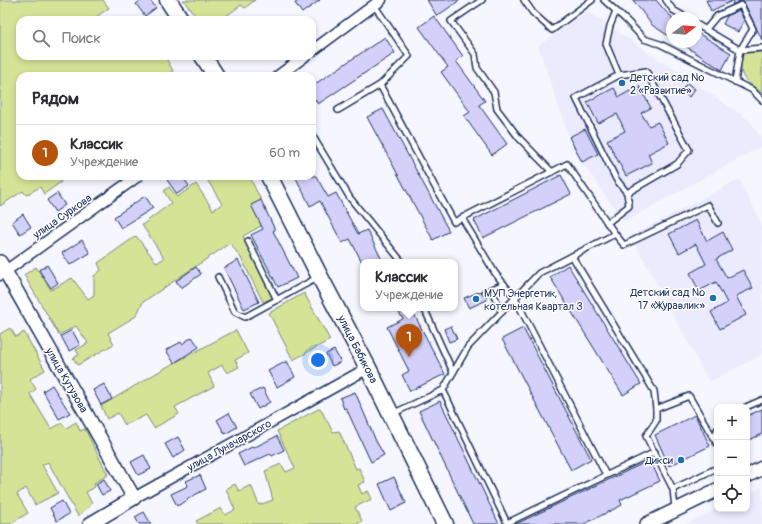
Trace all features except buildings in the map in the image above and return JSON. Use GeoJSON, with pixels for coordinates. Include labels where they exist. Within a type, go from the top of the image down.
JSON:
{"type":"FeatureCollection","features":[{"type":"Feature","properties":{"kind":"main road"},"geometry":{"type":"LineString","coordinates":[[168,0],[178,16]]}},
{"type":"Feature","properties":{"kind":"main road"},"geometry":{"type":"LineString","coordinates":[[206,60],[213,72]]}},
{"type":"Feature","properties":{"kind":"main road","name":"улица Бабикова"},"geometry":{"type":"LineString","coordinates":[[271,180],[368,368],[445,524]]}},
{"type":"Feature","properties":{"kind":"street"},"geometry":{"type":"LineString","coordinates":[[316,48],[378,3]]}},
{"type":"Feature","properties":{"kind":"street"},"geometry":{"type":"LineString","coordinates":[[283,72],[300,60]]}},
{"type":"Feature","properties":{"kind":"street","name":"улица Суркова"},"geometry":{"type":"LineString","coordinates":[[2,269],[132,180]]}},
{"type":"Feature","properties":{"kind":"street","name":"улица Кутузова"},"geometry":{"type":"LineString","coordinates":[[2,269],[134,498]]}},
{"type":"Feature","properties":{"kind":"street","name":"улица Луначарского"},"geometry":{"type":"LineString","coordinates":[[90,524],[368,368]]}},
{"type":"Feature","properties":{"kind":"street"},"geometry":{"type":"LineString","coordinates":[[750,474],[762,468]]}},
{"type":"Feature","properties":{"kind":"street"},"geometry":{"type":"LineString","coordinates":[[648,524],[714,491]]}},
{"type":"Feature","properties":{"kind":"lane"},"geometry":{"type":"LineString","coordinates":[[482,0],[451,21],[475,54],[477,68],[494,92],[497,109],[519,138],[552,172]]}},
{"type":"Feature","properties":{"kind":"lane"},"geometry":{"type":"LineString","coordinates":[[524,0],[534,13],[552,30],[592,0]]}},
{"type":"Feature","properties":{"kind":"lane"},"geometry":{"type":"LineString","coordinates":[[604,0],[644,38],[660,44],[752,90],[762,100]]}},
{"type":"Feature","properties":{"kind":"lane"},"geometry":{"type":"LineString","coordinates":[[666,0],[673,10],[676,12]]}},
{"type":"Feature","properties":{"kind":"lane"},"geometry":{"type":"LineString","coordinates":[[338,110],[380,85],[408,56],[378,3]]}},
{"type":"Feature","properties":{"kind":"lane"},"geometry":{"type":"LineString","coordinates":[[706,29],[717,16],[741,5],[753,29],[740,50],[735,82]]}},
{"type":"Feature","properties":{"kind":"lane"},"geometry":{"type":"LineString","coordinates":[[616,11],[610,26],[606,44],[619,75]]}},
{"type":"Feature","properties":{"kind":"lane"},"geometry":{"type":"LineString","coordinates":[[702,27],[740,50],[762,48]]}},
{"type":"Feature","properties":{"kind":"lane"},"geometry":{"type":"LineString","coordinates":[[608,223],[629,206],[627,193],[616,179],[576,98],[619,75],[646,71],[689,150],[677,164],[627,193]]}},
{"type":"Feature","properties":{"kind":"lane"},"geometry":{"type":"LineString","coordinates":[[380,85],[454,222],[567,164],[624,246],[708,204],[718,223]]}},
{"type":"Feature","properties":{"kind":"lane"},"geometry":{"type":"LineString","coordinates":[[316,142],[350,198],[400,259]]}},
{"type":"Feature","properties":{"kind":"lane"},"geometry":{"type":"LineString","coordinates":[[462,218],[495,273],[515,298],[606,475]]}},
{"type":"Feature","properties":{"kind":"lane"},"geometry":{"type":"LineString","coordinates":[[391,414],[442,390],[468,347],[539,273],[615,234]]}},
{"type":"Feature","properties":{"kind":"lane"},"geometry":{"type":"LineString","coordinates":[[248,241],[278,300]]}},
{"type":"Feature","properties":{"kind":"lane"},"geometry":{"type":"LineString","coordinates":[[572,256],[654,392],[656,421],[646,436],[673,489],[676,510]]}},
{"type":"Feature","properties":{"kind":"lane"},"geometry":{"type":"LineString","coordinates":[[218,277],[235,312],[245,317],[320,277]]}},
{"type":"Feature","properties":{"kind":"lane"},"geometry":{"type":"LineString","coordinates":[[485,292],[504,284]]}},
{"type":"Feature","properties":{"kind":"lane"},"geometry":{"type":"LineString","coordinates":[[491,289],[502,312]]}},
{"type":"Feature","properties":{"kind":"lane"},"geometry":{"type":"LineString","coordinates":[[425,311],[453,372]]}},
{"type":"Feature","properties":{"kind":"lane"},"geometry":{"type":"LineString","coordinates":[[442,390],[507,524],[655,452]]}},
{"type":"Feature","properties":{"kind":"lane"},"geometry":{"type":"LineString","coordinates":[[656,409],[689,396],[715,440]]}},
{"type":"Feature","properties":{"kind":"lane"},"geometry":{"type":"LineString","coordinates":[[750,405],[762,400]]}},
{"type":"Feature","properties":{"kind":"lane"},"geometry":{"type":"LineString","coordinates":[[673,489],[714,469]]}},
{"type":"Feature","properties":{"kind":"shaded area","name":"Детский сад № 2 «Развитие»"},"geometry":{"type":"Polygon","coordinates":[[[587,11],[749,120],[762,139],[762,146],[624,222],[582,162],[569,137],[538,46],[587,11]]]}},
{"type":"Feature","properties":{"kind":"shaded area","name":"Детский сад № 17 «Журавлик»"},"geometry":{"type":"Polygon","coordinates":[[[739,179],[762,225],[762,355],[709,382],[631,236],[739,179]]]}},
{"type":"Feature","properties":{"kind":"shaded area"},"geometry":{"type":"Polygon","coordinates":[[[762,487],[762,524],[686,524],[714,510],[714,512],[750,512],[750,493],[762,487]]]}},
{"type":"Feature","properties":{"kind":"green space"},"geometry":{"type":"Polygon","coordinates":[[[0,0],[103,0],[109,8],[97,16],[16,16],[16,60],[167,60],[173,71],[16,72],[16,180],[60,180],[61,182],[44,194],[40,187],[26,195],[23,191],[0,206],[0,0]]]}},
{"type":"Feature","properties":{"kind":"green space"},"geometry":{"type":"Polygon","coordinates":[[[183,0],[255,0],[245,8],[241,5],[226,16],[196,16],[183,0]]]}},
{"type":"Feature","properties":{"kind":"green space"},"geometry":{"type":"Polygon","coordinates":[[[762,52],[762,93],[746,81],[741,68],[743,53],[762,52]]]}},
{"type":"Feature","properties":{"kind":"green space"},"geometry":{"type":"Polygon","coordinates":[[[207,180],[251,180],[261,200],[261,226],[243,236],[274,297],[263,302],[241,258],[230,243],[143,302],[136,316],[108,333],[114,344],[78,365],[73,358],[79,355],[76,350],[88,343],[76,326],[59,335],[24,275],[36,267],[51,290],[72,278],[88,299],[94,295],[94,276],[101,270],[98,263],[136,236],[157,263],[164,258],[142,225],[171,203],[164,191],[169,187],[177,197],[196,184],[213,210],[222,204],[207,180]]]}},
{"type":"Feature","properties":{"kind":"green space"},"geometry":{"type":"Polygon","coordinates":[[[304,293],[330,340],[293,360],[269,313],[304,293]]]}},
{"type":"Feature","properties":{"kind":"green space"},"geometry":{"type":"Polygon","coordinates":[[[10,328],[16,337],[24,332],[45,370],[30,379],[36,389],[30,394],[51,429],[62,423],[66,428],[76,422],[80,431],[85,429],[108,475],[94,483],[95,487],[86,492],[92,504],[78,516],[48,462],[42,465],[58,493],[35,505],[26,488],[17,494],[28,513],[10,524],[0,524],[0,334],[10,328]]]}},
{"type":"Feature","properties":{"kind":"green space"},"geometry":{"type":"Polygon","coordinates":[[[236,330],[248,353],[235,360],[239,367],[227,373],[222,365],[208,373],[214,386],[175,407],[179,414],[154,428],[146,415],[125,425],[118,413],[107,419],[101,406],[165,368],[236,330]]]}},
{"type":"Feature","properties":{"kind":"green space"},"geometry":{"type":"Polygon","coordinates":[[[320,408],[333,432],[339,431],[356,469],[359,468],[365,482],[358,485],[362,494],[368,491],[372,499],[355,507],[362,521],[357,524],[198,524],[196,521],[221,508],[225,515],[235,510],[226,489],[235,484],[239,491],[251,485],[259,505],[273,500],[265,471],[281,464],[286,472],[295,468],[277,431],[320,408]]]}},
{"type":"Feature","properties":{"kind":"place","name":"Детский сад № 2 «Развитие»"},"geometry":{"type":"Point","coordinates":[622,83]}},
{"type":"Feature","properties":{"kind":"place","name":"Детский сад № 17 «Журавлик»"},"geometry":{"type":"Point","coordinates":[713,298]}},
{"type":"Feature","properties":{"kind":"place","name":"МУП Энергетик, котельная Квартал З"},"geometry":{"type":"Point","coordinates":[476,299]}},
{"type":"Feature","properties":{"kind":"place","name":"Классик"},"geometry":{"type":"Point","coordinates":[409,357]}},
{"type":"Feature","properties":{"kind":"place","name":"Дикси"},"geometry":{"type":"Point","coordinates":[681,460]}}]}
